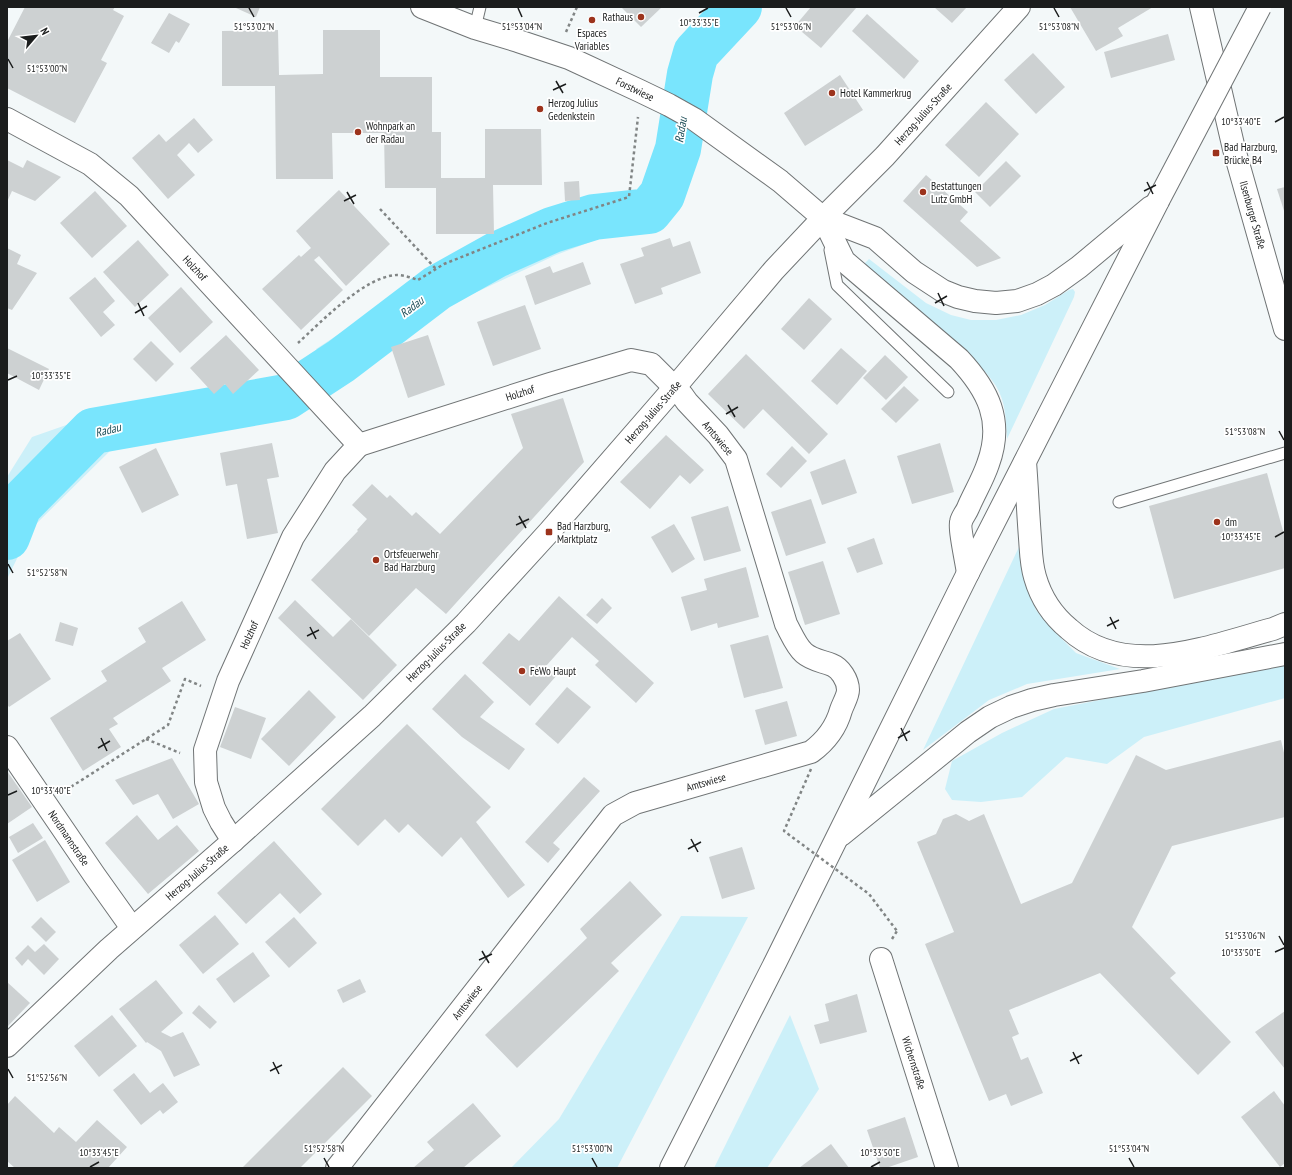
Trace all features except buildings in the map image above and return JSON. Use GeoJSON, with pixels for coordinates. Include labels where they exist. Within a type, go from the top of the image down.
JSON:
{"type":"FeatureCollection","features":[{"type":"Feature","properties":{"kind":"main road","name":"Forstwiese"},"geometry":{"type":"LineString","coordinates":[[422,7],[475,28],[569,58],[640,90],[669,105],[694,119],[780,181],[823,218]]}},
{"type":"Feature","properties":{"kind":"main road","name":"Herzog-Julius-Straße"},"geometry":{"type":"LineString","coordinates":[[7,1046],[132,928],[233,841],[372,716],[466,623],[549,532],[774,270],[885,156],[1019,7]]}},
{"type":"Feature","properties":{"kind":"main road","name":"Ilsenburger Straße"},"geometry":{"type":"LineString","coordinates":[[1201,7],[1234,150],[1285,329]]}},
{"type":"Feature","properties":{"kind":"main road"},"geometry":{"type":"LineString","coordinates":[[671,1168],[968,573],[1158,201],[1260,7]]}},
{"type":"Feature","properties":{"kind":"main road","name":"Holzhof"},"geometry":{"type":"LineString","coordinates":[[7,119],[90,164],[129,196],[359,446]]}},
{"type":"Feature","properties":{"kind":"main road"},"geometry":{"type":"LineString","coordinates":[[823,218],[875,238],[914,272],[943,291],[958,297],[975,301],[996,303],[1017,301],[1037,294],[1054,284],[1079,267],[1158,201]]}},
{"type":"Feature","properties":{"kind":"main road"},"geometry":{"type":"LineString","coordinates":[[823,218],[844,261],[959,359],[974,376],[985,394],[992,410],[995,428],[994,443],[988,464],[960,523],[968,573]]}},
{"type":"Feature","properties":{"kind":"main road","name":"Holzhof"},"geometry":{"type":"LineString","coordinates":[[233,841],[214,808],[206,782],[205,750],[228,680],[293,537],[336,471],[359,446],[542,386],[631,360],[651,364],[675,387]]}},
{"type":"Feature","properties":{"kind":"main road","name":"Amtswiese"},"geometry":{"type":"LineString","coordinates":[[337,1168],[613,815],[634,803],[811,752],[822,744],[831,733],[839,717],[848,690],[845,676],[834,665],[815,660],[803,652],[793,639],[786,624],[736,459],[718,435],[675,387]]}},
{"type":"Feature","properties":{"kind":"main road"},"geometry":{"type":"LineString","coordinates":[[1025,461],[1030,536],[1035,576],[1049,608],[1059,621],[1073,634],[1089,644],[1106,651],[1124,656],[1151,657],[1173,655],[1273,629],[1285,624]]}},
{"type":"Feature","properties":{"kind":"main road"},"geometry":{"type":"LineString","coordinates":[[836,840],[968,732],[990,717],[1011,707],[1054,695],[1143,681],[1285,654]]}},
{"type":"Feature","properties":{"kind":"main road","name":"Nordmannstraße"},"geometry":{"type":"LineString","coordinates":[[7,747],[94,876],[132,928]]}},
{"type":"Feature","properties":{"kind":"main road","name":"Wichernstraße"},"geometry":{"type":"LineString","coordinates":[[881,959],[947,1168]]}},
{"type":"Feature","properties":{"kind":"lane"},"geometry":{"type":"LineString","coordinates":[[475,28],[480,7]]}},
{"type":"Feature","properties":{"kind":"lane"},"geometry":{"type":"LineString","coordinates":[[823,218],[837,284],[948,392]]}},
{"type":"Feature","properties":{"kind":"lane"},"geometry":{"type":"LineString","coordinates":[[1120,502],[1285,453]]}},
{"type":"Feature","properties":{"kind":"path"},"geometry":{"type":"LineString","coordinates":[[564,35],[577,7]]}},
{"type":"Feature","properties":{"kind":"path"},"geometry":{"type":"LineString","coordinates":[[282,362],[352,296],[382,278],[397,275],[418,280],[444,264],[547,223],[629,197],[640,90]]}},
{"type":"Feature","properties":{"kind":"path"},"geometry":{"type":"LineString","coordinates":[[380,209],[436,269]]}},
{"type":"Feature","properties":{"kind":"path"},"geometry":{"type":"LineString","coordinates":[[45,803],[168,725],[185,679],[223,695]]}},
{"type":"Feature","properties":{"kind":"path"},"geometry":{"type":"LineString","coordinates":[[146,739],[205,763]]}},
{"type":"Feature","properties":{"kind":"path"},"geometry":{"type":"LineString","coordinates":[[811,769],[784,831],[870,894],[897,931]]}},
{"type":"Feature","properties":{"kind":"shaded area"},"geometry":{"type":"Polygon","coordinates":[[[719,7],[762,7],[714,62],[693,40],[719,7]]]}},
{"type":"Feature","properties":{"kind":"shaded area"},"geometry":{"type":"Polygon","coordinates":[[[658,189],[669,208],[656,217],[556,255],[436,311],[344,381],[316,349],[443,266],[546,225],[658,189]]]}},
{"type":"Feature","properties":{"kind":"shaded area"},"geometry":{"type":"Polygon","coordinates":[[[869,259],[926,303],[951,315],[971,320],[996,320],[1021,315],[1045,305],[1073,289],[1075,292],[1074,297],[1007,439],[1004,405],[1002,398],[992,380],[976,362],[943,332],[864,264],[869,259]]]}},
{"type":"Feature","properties":{"kind":"shaded area"},"geometry":{"type":"Polygon","coordinates":[[[272,386],[295,409],[159,429],[117,444],[32,528],[7,579],[7,477],[32,437],[132,402],[234,399],[272,386]]]}},
{"type":"Feature","properties":{"kind":"shaded area"},"geometry":{"type":"Polygon","coordinates":[[[1019,547],[1024,577],[1036,610],[1076,653],[1120,669],[1027,684],[989,700],[923,750],[1019,547]]]}},
{"type":"Feature","properties":{"kind":"shaded area"},"geometry":{"type":"Polygon","coordinates":[[[1285,664],[1285,698],[1144,737],[1107,764],[1066,757],[1022,797],[981,802],[952,800],[945,789],[952,761],[1002,733],[1054,709],[1285,664]]]}},
{"type":"Feature","properties":{"kind":"shaded area"},"geometry":{"type":"Polygon","coordinates":[[[681,916],[748,917],[617,1168],[511,1168],[559,1119],[681,916]]]}},
{"type":"Feature","properties":{"kind":"shaded area"},"geometry":{"type":"Polygon","coordinates":[[[790,1015],[819,1089],[767,1168],[714,1168],[790,1015]]]}},
{"type":"Feature","properties":{"kind":"waterway","name":"Radau"},"geometry":{"type":"LineString","coordinates":[[7,537],[19,506],[93,431],[286,397],[341,361],[437,288],[496,255],[552,230],[594,217],[649,211],[662,195],[678,149],[690,74],[696,53],[739,7]]}},
{"type":"Feature","properties":{"kind":"place","name":"Rathaus"},"geometry":{"type":"Point","coordinates":[641,17]}},
{"type":"Feature","properties":{"kind":"place","name":"Espaces Variables"},"geometry":{"type":"Point","coordinates":[592,20]}},
{"type":"Feature","properties":{"kind":"place","name":"Hotel Kammerkrug"},"geometry":{"type":"Point","coordinates":[832,93]}},
{"type":"Feature","properties":{"kind":"place","name":"Herzog Julius Gedenkstein"},"geometry":{"type":"Point","coordinates":[540,109]}},
{"type":"Feature","properties":{"kind":"place","name":"Wohnpark an der Radau"},"geometry":{"type":"Point","coordinates":[358,132]}},
{"type":"Feature","properties":{"kind":"place","name":"Bad Harzburg, Brücke B4"},"geometry":{"type":"Point","coordinates":[1216,153]}},
{"type":"Feature","properties":{"kind":"place","name":"Bestattungen Lutz GmbH"},"geometry":{"type":"Point","coordinates":[923,192]}},
{"type":"Feature","properties":{"kind":"place","name":"dm"},"geometry":{"type":"Point","coordinates":[1217,522]}},
{"type":"Feature","properties":{"kind":"place","name":"Bad Harzburg, Marktplatz"},"geometry":{"type":"Point","coordinates":[549,532]}},
{"type":"Feature","properties":{"kind":"place","name":"Ortsfeuerwehr Bad Harzburg"},"geometry":{"type":"Point","coordinates":[376,560]}},
{"type":"Feature","properties":{"kind":"place","name":"FeWo Haupt"},"geometry":{"type":"Point","coordinates":[522,671]}}]}
